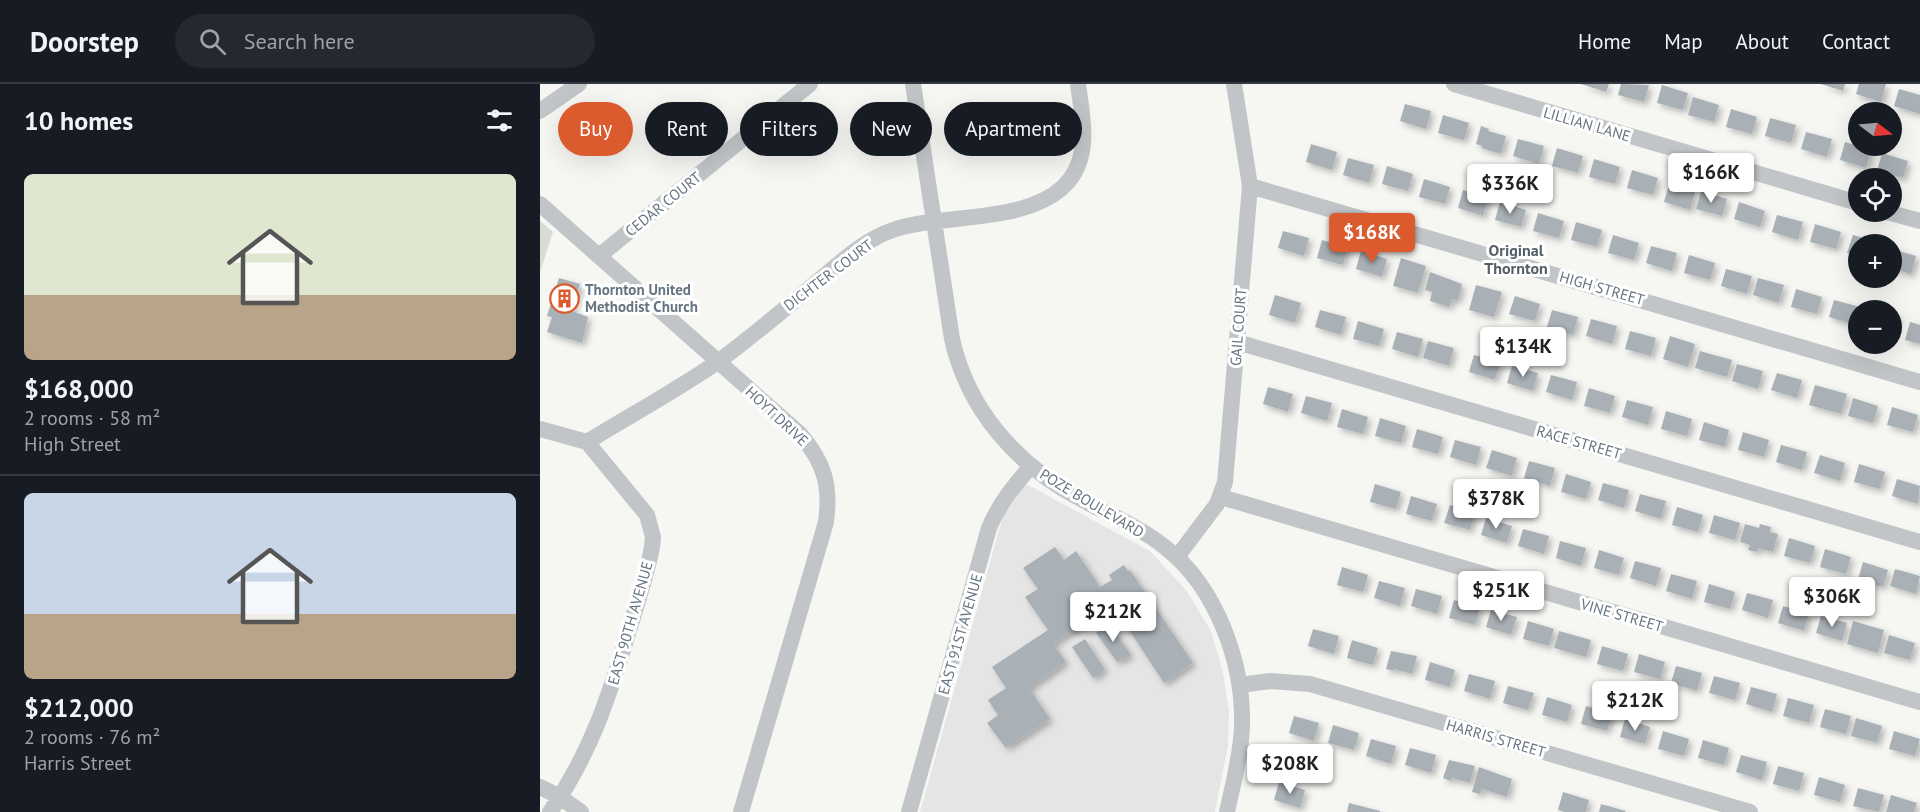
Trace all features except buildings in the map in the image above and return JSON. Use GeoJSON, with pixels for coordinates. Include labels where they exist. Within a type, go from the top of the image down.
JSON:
{"type":"FeatureCollection","features":[{"type":"Feature","properties":{"kind":"street"},"geometry":{"type":"LineString","coordinates":[[540,111],[579,84]]}},
{"type":"Feature","properties":{"kind":"street","name":"CEDAR COURT"},"geometry":{"type":"LineString","coordinates":[[599,256],[810,84]]}},
{"type":"Feature","properties":{"kind":"street","name":"POZE BOULEVARD"},"geometry":{"type":"LineString","coordinates":[[914,84],[952,339],[964,377],[982,411],[1001,437],[1030,466],[1078,498],[1132,526],[1164,546],[1177,557],[1205,593],[1229,641],[1240,685],[1242,728],[1227,812]]}},
{"type":"Feature","properties":{"kind":"street","name":"DICHTER COURT"},"geometry":{"type":"LineString","coordinates":[[587,442],[718,362],[853,252],[892,230],[1030,206],[1046,200],[1063,187],[1082,154],[1084,124],[1078,84]]}},
{"type":"Feature","properties":{"kind":"street","name":"GAIL COURT"},"geometry":{"type":"LineString","coordinates":[[1177,557],[1221,498],[1225,482],[1250,186],[1234,84]]}},
{"type":"Feature","properties":{"kind":"street","name":"LILLIAN LANE"},"geometry":{"type":"LineString","coordinates":[[1454,84],[1848,200]]}},
{"type":"Feature","properties":{"kind":"street","name":"HIGH STREET"},"geometry":{"type":"LineString","coordinates":[[1250,186],[1920,382]]}},
{"type":"Feature","properties":{"kind":"street","name":"HOYT DRIVE"},"geometry":{"type":"LineString","coordinates":[[540,204],[800,434],[819,461],[828,485],[829,504],[826,522],[741,812]]}},
{"type":"Feature","properties":{"kind":"street"},"geometry":{"type":"LineString","coordinates":[[1902,216],[1920,221]]}},
{"type":"Feature","properties":{"kind":"street","name":"RACE STREET"},"geometry":{"type":"LineString","coordinates":[[1237,342],[1920,542]]}},
{"type":"Feature","properties":{"kind":"street"},"geometry":{"type":"LineString","coordinates":[[540,429],[587,442]]}},
{"type":"Feature","properties":{"kind":"street","name":"EAST 90TH AVENUE"},"geometry":{"type":"LineString","coordinates":[[550,812],[590,744],[600,720],[614,681],[652,547],[651,525],[647,515],[587,442]]}},
{"type":"Feature","properties":{"kind":"street","name":"EAST 91ST AVENUE"},"geometry":{"type":"LineString","coordinates":[[909,812],[989,528],[995,512],[1006,495],[1030,466]]}},
{"type":"Feature","properties":{"kind":"street","name":"VINE STREET"},"geometry":{"type":"LineString","coordinates":[[1221,498],[1920,702]]}},
{"type":"Feature","properties":{"kind":"street","name":"HARRIS STREET"},"geometry":{"type":"LineString","coordinates":[[1240,685],[1270,681],[1310,684],[1750,812]]}},
{"type":"Feature","properties":{"kind":"street"},"geometry":{"type":"LineString","coordinates":[[540,787],[560,797],[581,812]]}},
{"type":"Feature","properties":{"kind":"shaded area"},"geometry":{"type":"Polygon","coordinates":[[[540,221],[553,232],[540,272],[540,221]]]}},
{"type":"Feature","properties":{"kind":"shaded area"},"geometry":{"type":"Polygon","coordinates":[[[1026,484],[1150,551],[1186,590],[1211,631],[1223,673],[1229,711],[1228,745],[1215,812],[920,812],[1003,516],[1026,484]]]}},
{"type":"Feature","properties":{"kind":"place","name":"Thornton United Methodist Church"},"geometry":{"type":"Point","coordinates":[564,298]}},
{"type":"Feature","properties":{"kind":"district","name":"Original Thornton"},"geometry":{"type":"Point","coordinates":[1516,259]}}]}
